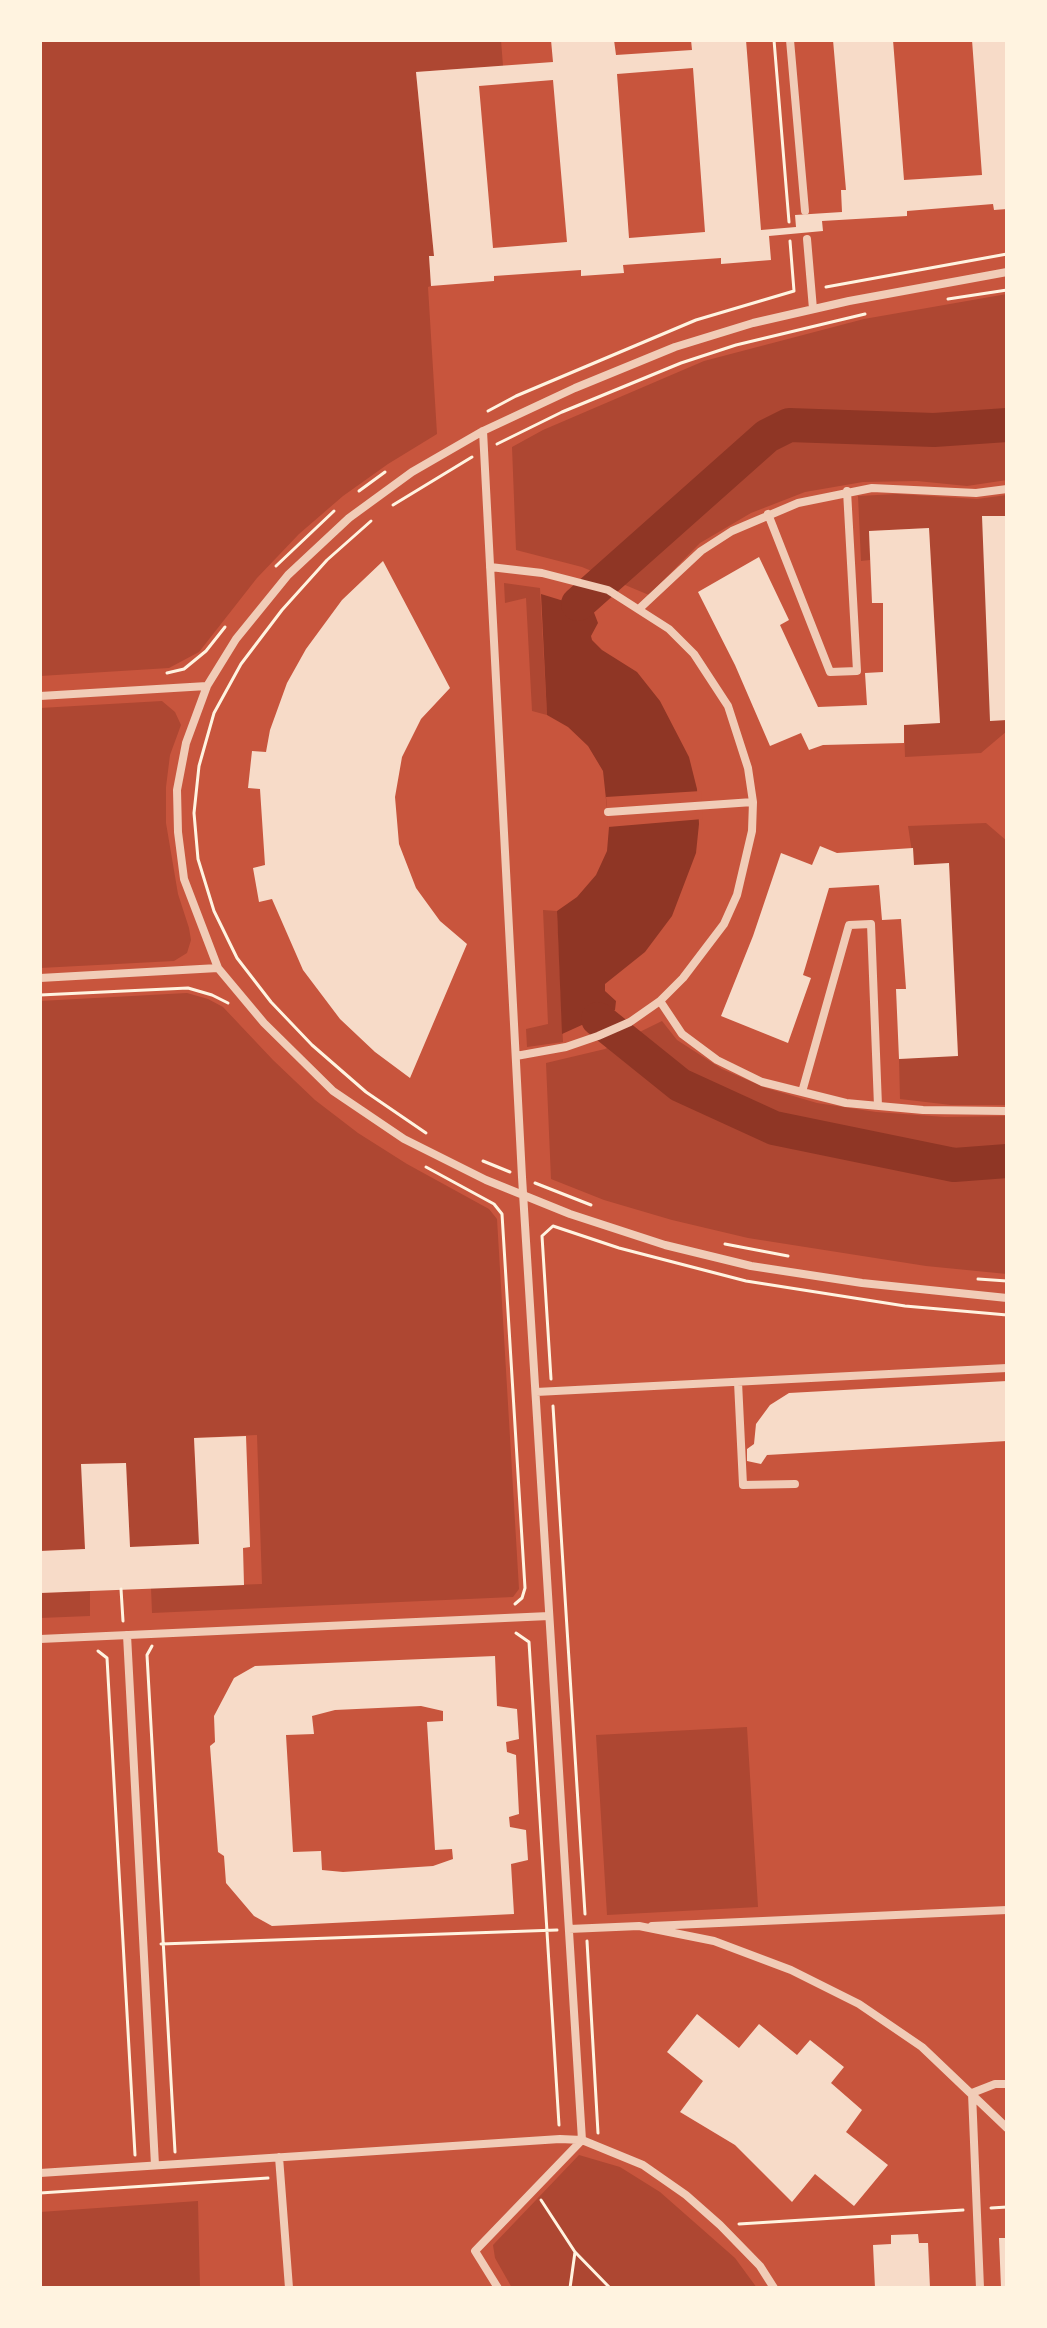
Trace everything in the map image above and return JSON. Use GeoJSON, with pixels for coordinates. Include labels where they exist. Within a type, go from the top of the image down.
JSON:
{"type":"FeatureCollection","features":[{"type":"Feature","properties":{"kind":"street"},"geometry":{"type":"LineString","coordinates":[[790,40],[805,211]]}},
{"type":"Feature","properties":{"kind":"street"},"geometry":{"type":"LineString","coordinates":[[807,239],[813,309]]}},
{"type":"Feature","properties":{"kind":"street"},"geometry":{"type":"LineString","coordinates":[[1007,272],[813,309],[753,323],[675,347],[575,388],[483,431],[412,472],[349,518],[288,575],[236,639],[207,686],[186,743],[177,790],[184,879],[218,968],[264,1023],[333,1091],[404,1139],[486,1180],[570,1214],[665,1245],[751,1266],[862,1283],[1007,1298]]}},
{"type":"Feature","properties":{"kind":"street"},"geometry":{"type":"LineString","coordinates":[[483,431],[523,1195],[582,2140],[475,2251],[496,2284],[486,2288]]}},
{"type":"Feature","properties":{"kind":"street"},"geometry":{"type":"LineString","coordinates":[[640,608],[701,551],[732,531],[798,503],[847,491],[895,488],[976,493],[1007,489]]}},
{"type":"Feature","properties":{"kind":"street"},"geometry":{"type":"LineString","coordinates":[[768,514],[830,672],[857,671],[847,491]]}},
{"type":"Feature","properties":{"kind":"street"},"geometry":{"type":"LineString","coordinates":[[490,567],[573,580],[608,590],[669,629],[694,654],[728,706],[748,768],[753,802],[746,864],[724,924],[705,952],[660,1001],[630,1022],[598,1036],[566,1047],[516,1056]]}},
{"type":"Feature","properties":{"kind":"street"},"geometry":{"type":"LineString","coordinates":[[40,696],[207,686]]}},
{"type":"Feature","properties":{"kind":"street"},"geometry":{"type":"LineString","coordinates":[[608,812],[753,802]]}},
{"type":"Feature","properties":{"kind":"street"},"geometry":{"type":"LineString","coordinates":[[802,1092],[849,925],[871,924],[878,1106]]}},
{"type":"Feature","properties":{"kind":"street"},"geometry":{"type":"LineString","coordinates":[[40,978],[218,968]]}},
{"type":"Feature","properties":{"kind":"street"},"geometry":{"type":"LineString","coordinates":[[660,1001],[682,1034],[717,1060],[762,1082],[846,1103],[952,1111],[1007,1111]]}},
{"type":"Feature","properties":{"kind":"street"},"geometry":{"type":"LineString","coordinates":[[536,1392],[1007,1368]]}},
{"type":"Feature","properties":{"kind":"street"},"geometry":{"type":"LineString","coordinates":[[738,1382],[743,1485],[795,1484]]}},
{"type":"Feature","properties":{"kind":"street"},"geometry":{"type":"LineString","coordinates":[[40,1639],[549,1616]]}},
{"type":"Feature","properties":{"kind":"street"},"geometry":{"type":"LineString","coordinates":[[127,1635],[155,2165]]}},
{"type":"Feature","properties":{"kind":"street"},"geometry":{"type":"LineString","coordinates":[[569,1929],[1007,1910]]}},
{"type":"Feature","properties":{"kind":"street"},"geometry":{"type":"LineString","coordinates":[[639,1926],[714,1941],[791,1970],[859,2004],[922,2047],[1007,2128]]}},
{"type":"Feature","properties":{"kind":"street"},"geometry":{"type":"LineString","coordinates":[[972,2093],[995,2084],[1007,2084]]}},
{"type":"Feature","properties":{"kind":"street"},"geometry":{"type":"LineString","coordinates":[[972,2093],[980,2288]]}},
{"type":"Feature","properties":{"kind":"street"},"geometry":{"type":"LineString","coordinates":[[40,2173],[582,2140],[643,2165],[686,2195],[760,2266],[774,2288]]}},
{"type":"Feature","properties":{"kind":"street"},"geometry":{"type":"LineString","coordinates":[[279,2157],[289,2288]]}},
{"type":"Feature","properties":{"kind":"path"},"geometry":{"type":"LineString","coordinates":[[774,40],[789,222]]}},
{"type":"Feature","properties":{"kind":"path"},"geometry":{"type":"LineString","coordinates":[[824,287],[1007,254]]}},
{"type":"Feature","properties":{"kind":"path"},"geometry":{"type":"LineString","coordinates":[[939,300],[1007,290]]}},
{"type":"Feature","properties":{"kind":"path"},"geometry":{"type":"LineString","coordinates":[[388,508],[484,450],[576,406],[681,363],[736,345],[877,312]]}},
{"type":"Feature","properties":{"kind":"path"},"geometry":{"type":"LineString","coordinates":[[376,516],[327,560],[282,610],[241,664],[214,713],[199,766],[194,813],[198,859],[214,911],[237,958],[271,1002],[312,1045],[366,1092],[436,1138]]}},
{"type":"Feature","properties":{"kind":"path"},"geometry":{"type":"LineString","coordinates":[[40,995],[188,988],[227,1003]]}},
{"type":"Feature","properties":{"kind":"path"},"geometry":{"type":"LineString","coordinates":[[477,1158],[593,1205]]}},
{"type":"Feature","properties":{"kind":"path"},"geometry":{"type":"LineString","coordinates":[[414,1161],[494,1204],[502,1214],[525,1588],[522,1598],[515,1604]]}},
{"type":"Feature","properties":{"kind":"path"},"geometry":{"type":"LineString","coordinates":[[598,2145],[542,1236],[553,1226],[619,1248],[746,1281],[905,1306],[1007,1315]]}},
{"type":"Feature","properties":{"kind":"path"},"geometry":{"type":"LineString","coordinates":[[718,1242],[794,1257]]}},
{"type":"Feature","properties":{"kind":"path"},"geometry":{"type":"LineString","coordinates":[[968,1279],[1007,1281]]}},
{"type":"Feature","properties":{"kind":"path"},"geometry":{"type":"LineString","coordinates":[[121,1589],[123,1621]]}},
{"type":"Feature","properties":{"kind":"path"},"geometry":{"type":"LineString","coordinates":[[515,1633],[529,1642],[560,2139]]}},
{"type":"Feature","properties":{"kind":"path"},"geometry":{"type":"LineString","coordinates":[[152,1646],[147,1655],[176,2184]]}},
{"type":"Feature","properties":{"kind":"path"},"geometry":{"type":"LineString","coordinates":[[98,1650],[107,1658],[136,2186]]}},
{"type":"Feature","properties":{"kind":"path"},"geometry":{"type":"LineString","coordinates":[[143,1944],[569,1929]]}},
{"type":"Feature","properties":{"kind":"path"},"geometry":{"type":"LineString","coordinates":[[40,2193],[280,2177]]}},
{"type":"Feature","properties":{"kind":"path"},"geometry":{"type":"LineString","coordinates":[[534,2190],[575,2252],[610,2288]]}},
{"type":"Feature","properties":{"kind":"path"},"geometry":{"type":"LineString","coordinates":[[720,2225],[1007,2207]]}},
{"type":"Feature","properties":{"kind":"path"},"geometry":{"type":"LineString","coordinates":[[570,2288],[575,2252]]}},
{"type":"Feature","properties":{"kind":"shaded area"},"geometry":{"type":"Polygon","coordinates":[[[40,40],[501,40],[503,66],[416,72],[434,256],[429,256],[431,286],[428,287],[437,434],[343,496],[299,534],[257,578],[199,652],[169,668],[40,676],[40,40]]]}},
{"type":"Feature","properties":{"kind":"shaded area"},"geometry":{"type":"Polygon","coordinates":[[[1007,294],[1007,480],[967,486],[917,481],[863,482],[805,492],[751,513],[700,543],[649,595],[582,567],[516,550],[512,447],[543,430],[704,361],[864,319],[1007,294]]]}},
{"type":"Feature","properties":{"kind":"shaded area"},"geometry":{"type":"Polygon","coordinates":[[[897,494],[977,499],[1007,495],[1007,731],[981,753],[905,757],[904,725],[940,722],[929,528],[869,531],[870,560],[861,561],[858,496],[897,494]]]}},
{"type":"Feature","properties":{"kind":"shaded area"},"geometry":{"type":"Polygon","coordinates":[[[504,583],[540,588],[547,715],[532,711],[526,598],[505,603],[504,583]]]}},
{"type":"Feature","properties":{"kind":"shaded area"},"geometry":{"type":"Polygon","coordinates":[[[541,594],[593,610],[598,623],[592,640],[637,672],[660,701],[689,757],[697,789],[699,824],[696,853],[672,916],[645,952],[605,984],[605,991],[616,1001],[615,1010],[562,1034],[557,911],[577,897],[596,875],[607,851],[609,827],[603,771],[588,746],[568,727],[547,715],[541,594]]]}},
{"type":"Feature","properties":{"kind":"shaded area"},"geometry":{"type":"Polygon","coordinates":[[[162,701],[175,712],[181,725],[170,755],[166,823],[178,894],[191,940],[187,953],[174,961],[40,968],[40,708],[162,701]]]}},
{"type":"Feature","properties":{"kind":"shaded area"},"geometry":{"type":"Polygon","coordinates":[[[986,823],[1007,841],[1007,1105],[951,1105],[900,1099],[899,1059],[958,1055],[949,864],[914,865],[908,826],[986,823]]]}},
{"type":"Feature","properties":{"kind":"shaded area"},"geometry":{"type":"Polygon","coordinates":[[[543,910],[557,911],[563,1042],[527,1047],[526,1029],[548,1024],[543,910]]]}},
{"type":"Feature","properties":{"kind":"shaded area"},"geometry":{"type":"Polygon","coordinates":[[[187,993],[223,1007],[315,1100],[358,1133],[489,1209],[497,1219],[519,1589],[513,1597],[152,1613],[151,1588],[262,1584],[257,1435],[194,1438],[199,1544],[130,1547],[126,1463],[82,1464],[85,1549],[40,1551],[40,1001],[187,993]]]}},
{"type":"Feature","properties":{"kind":"shaded area"},"geometry":{"type":"Polygon","coordinates":[[[662,1021],[677,1040],[722,1069],[766,1088],[817,1103],[876,1112],[945,1117],[1007,1116],[1007,1274],[926,1266],[748,1238],[604,1200],[551,1179],[546,1063],[605,1049],[662,1021]]]}},
{"type":"Feature","properties":{"kind":"shaded area"},"geometry":{"type":"Polygon","coordinates":[[[90,1591],[90,1616],[40,1618],[40,1593],[90,1591]]]}},
{"type":"Feature","properties":{"kind":"shaded area"},"geometry":{"type":"Polygon","coordinates":[[[747,1727],[758,1907],[607,1915],[596,1735],[747,1727]]]}},
{"type":"Feature","properties":{"kind":"shaded area"},"geometry":{"type":"Polygon","coordinates":[[[579,2155],[620,2167],[660,2192],[735,2258],[757,2288],[512,2288],[495,2258],[493,2245],[579,2155]]]}},
{"type":"Feature","properties":{"kind":"shaded area"},"geometry":{"type":"Polygon","coordinates":[[[198,2201],[200,2288],[40,2288],[40,2212],[198,2201]]]}},
{"type":"Feature","properties":{"kind":"pier"},"geometry":{"type":"Polygon","coordinates":[[[701,791],[703,819],[608,827],[606,797],[701,791]]]}},
{"type":"Feature","properties":{"kind":"building"},"geometry":{"type":"Polygon","coordinates":[[[551,40],[614,40],[616,55],[692,50],[691,40],[746,40],[761,230],[796,227],[795,215],[842,212],[841,190],[846,190],[833,40],[893,40],[904,180],[982,175],[972,40],[1007,40],[1007,209],[994,210],[993,204],[907,211],[907,216],[822,221],[823,231],[769,236],[771,260],[721,264],[721,258],[623,265],[624,273],[581,276],[581,270],[494,276],[494,281],[431,286],[429,256],[434,256],[416,72],[553,62],[551,40]],[[693,68],[617,74],[629,238],[705,232],[693,68]],[[553,80],[479,86],[493,248],[567,242],[553,80]]]}},
{"type":"Feature","properties":{"kind":"building"},"geometry":{"type":"Polygon","coordinates":[[[982,516],[1007,516],[1007,720],[990,721],[982,516]]]}},
{"type":"Feature","properties":{"kind":"building"},"geometry":{"type":"Polygon","coordinates":[[[929,528],[940,723],[904,725],[904,743],[823,745],[809,750],[801,733],[770,746],[735,665],[698,592],[759,557],[789,620],[780,625],[818,707],[867,705],[865,673],[883,672],[883,603],[872,603],[869,531],[929,528]]]}},
{"type":"Feature","properties":{"kind":"building"},"geometry":{"type":"Polygon","coordinates":[[[383,561],[450,688],[421,719],[402,757],[395,797],[399,844],[416,888],[440,921],[467,944],[410,1078],[375,1052],[340,1019],[303,970],[272,899],[259,902],[253,868],[265,865],[260,789],[248,788],[252,751],[266,752],[270,730],[287,683],[306,649],[342,600],[383,561]]]}},
{"type":"Feature","properties":{"kind":"building"},"geometry":{"type":"Polygon","coordinates":[[[820,846],[837,853],[913,848],[914,865],[949,863],[958,1056],[899,1059],[896,989],[906,989],[901,919],[882,920],[879,885],[829,888],[803,975],[811,978],[788,1043],[721,1016],[781,853],[812,865],[820,846]]]}},
{"type":"Feature","properties":{"kind":"building"},"geometry":{"type":"Polygon","coordinates":[[[1007,1381],[1007,1441],[767,1455],[761,1464],[747,1461],[747,1449],[754,1444],[756,1424],[770,1405],[789,1393],[1007,1381]]]}},
{"type":"Feature","properties":{"kind":"building"},"geometry":{"type":"Polygon","coordinates":[[[246,1436],[250,1547],[243,1548],[244,1585],[40,1593],[40,1551],[85,1549],[81,1464],[126,1463],[130,1547],[199,1544],[194,1438],[246,1436]]]}},
{"type":"Feature","properties":{"kind":"building"},"geometry":{"type":"Polygon","coordinates":[[[495,1656],[497,1706],[517,1709],[519,1739],[506,1742],[507,1752],[516,1755],[519,1814],[509,1817],[510,1827],[526,1830],[528,1860],[511,1864],[514,1914],[272,1926],[254,1916],[226,1883],[224,1856],[218,1852],[210,1746],[215,1742],[214,1716],[234,1678],[255,1666],[495,1656]],[[421,1706],[335,1710],[312,1716],[314,1734],[286,1735],[293,1852],[321,1851],[322,1870],[343,1872],[433,1866],[453,1859],[452,1849],[435,1850],[427,1722],[443,1721],[443,1711],[421,1706]]]}},
{"type":"Feature","properties":{"kind":"building"},"geometry":{"type":"Polygon","coordinates":[[[697,2014],[739,2048],[759,2024],[797,2055],[810,2040],[844,2067],[831,2083],[862,2110],[846,2132],[888,2165],[854,2206],[815,2174],[792,2202],[735,2145],[680,2112],[703,2081],[667,2052],[697,2014]]]}},
{"type":"Feature","properties":{"kind":"building"},"geometry":{"type":"Polygon","coordinates":[[[918,2234],[919,2243],[928,2243],[930,2288],[875,2288],[873,2245],[891,2244],[891,2235],[918,2234]]]}},
{"type":"Feature","properties":{"kind":"building"},"geometry":{"type":"Polygon","coordinates":[[[999,2238],[1007,2238],[1007,2288],[1001,2288],[999,2238]]]}},
{"type":"Feature","properties":{"kind":"waterway"},"geometry":{"type":"LineString","coordinates":[[578,604],[767,436],[789,425],[934,430],[1007,425]]}},
{"type":"Feature","properties":{"kind":"waterway"},"geometry":{"type":"LineString","coordinates":[[598,1019],[680,1085],[774,1128],[954,1165],[1007,1161]]}}]}
